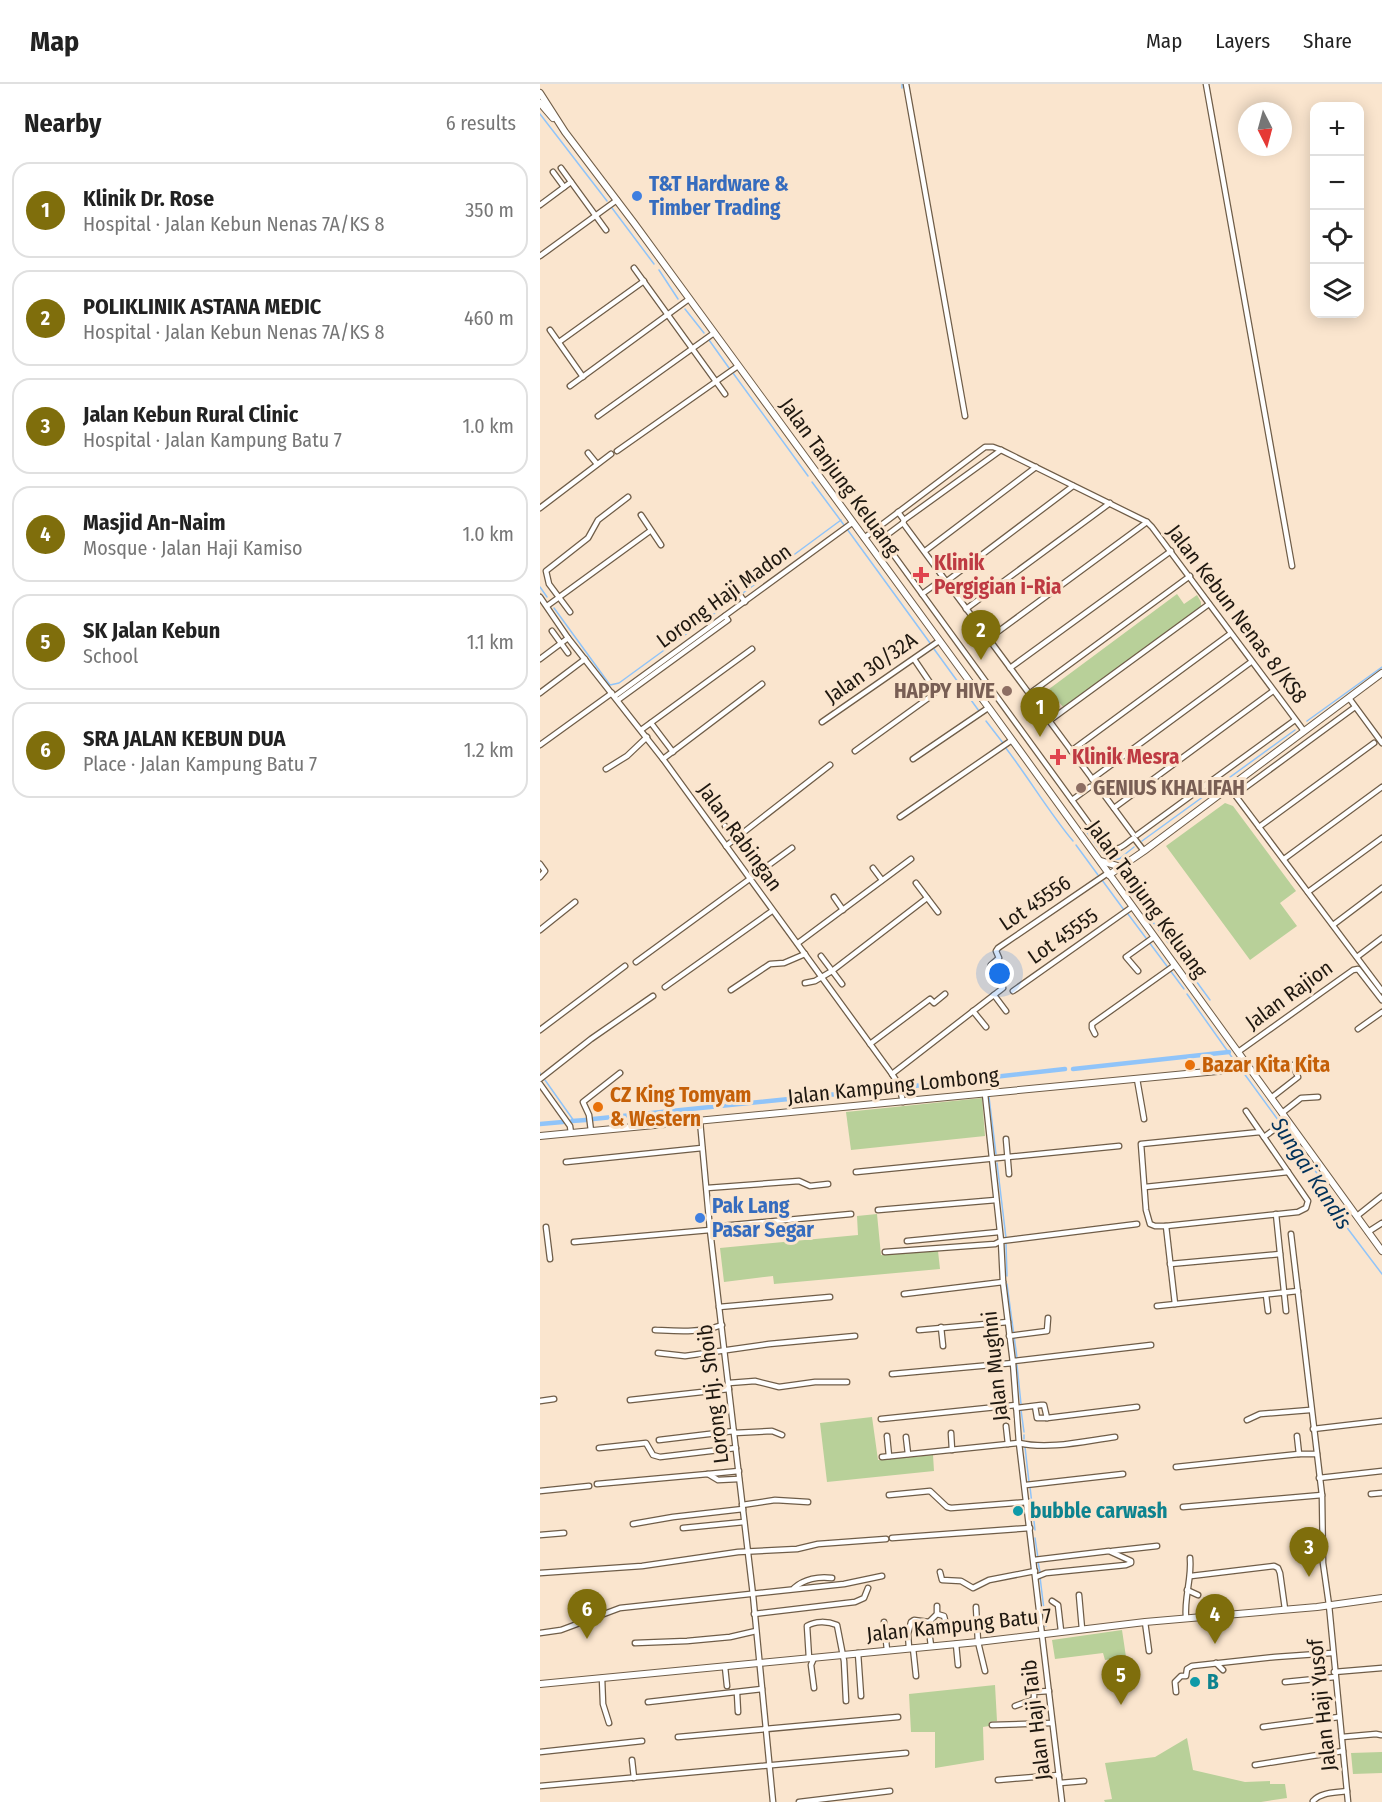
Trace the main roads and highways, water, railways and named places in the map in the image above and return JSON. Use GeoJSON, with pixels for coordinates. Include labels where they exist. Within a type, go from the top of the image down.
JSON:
{"type":"FeatureCollection","features":[{"type":"Feature","properties":{"kind":"waterway","name":"Sungai Kandis"},"geometry":{"type":"LineString","coordinates":[[540,114],[607,201]]}},
{"type":"Feature","properties":{"kind":"waterway","name":"Sungai Kandis"},"geometry":{"type":"LineString","coordinates":[[612,208],[654,264]]}},
{"type":"Feature","properties":{"kind":"waterway","name":"Sungai Kandis"},"geometry":{"type":"LineString","coordinates":[[659,270],[678,299]]}},
{"type":"Feature","properties":{"kind":"waterway","name":"Sungai Kandis"},"geometry":{"type":"LineString","coordinates":[[685,309],[704,333]]}},
{"type":"Feature","properties":{"kind":"waterway","name":"Sungai Kandis"},"geometry":{"type":"LineString","coordinates":[[709,340],[729,368]]}},
{"type":"Feature","properties":{"kind":"waterway","name":"Sungai Kandis"},"geometry":{"type":"LineString","coordinates":[[733,373],[808,476]]}},
{"type":"Feature","properties":{"kind":"waterway","name":"Sungai Kandis"},"geometry":{"type":"LineString","coordinates":[[812,482],[844,525]]}},
{"type":"Feature","properties":{"kind":"waterway"},"geometry":{"type":"LineString","coordinates":[[776,568],[841,520]]}},
{"type":"Feature","properties":{"kind":"waterway","name":"Sungai Kandis"},"geometry":{"type":"LineString","coordinates":[[847,529],[930,643]]}},
{"type":"Feature","properties":{"kind":"waterway"},"geometry":{"type":"LineString","coordinates":[[743,593],[770,573]]}},
{"type":"Feature","properties":{"kind":"waterway"},"geometry":{"type":"LineString","coordinates":[[540,587],[547,597]]}},
{"type":"Feature","properties":{"kind":"waterway"},"geometry":{"type":"LineString","coordinates":[[554,608],[610,685],[619,683],[737,597]]}},
{"type":"Feature","properties":{"kind":"waterway","name":"Sungai Kandis"},"geometry":{"type":"LineString","coordinates":[[934,649],[979,711]]}},
{"type":"Feature","properties":{"kind":"waterway"},"geometry":{"type":"LineString","coordinates":[[1307,721],[1382,667]]}},
{"type":"Feature","properties":{"kind":"waterway","name":"Sungai Kandis"},"geometry":{"type":"LineString","coordinates":[[986,721],[1003,743]]}},
{"type":"Feature","properties":{"kind":"waterway"},"geometry":{"type":"LineString","coordinates":[[1142,841],[1295,730]]}},
{"type":"Feature","properties":{"kind":"waterway","name":"Sungai Kandis"},"geometry":{"type":"LineString","coordinates":[[1005,747],[1073,841]]}},
{"type":"Feature","properties":{"kind":"waterway"},"geometry":{"type":"LineString","coordinates":[[1083,827],[1107,859],[1119,859],[1134,847]]}},
{"type":"Feature","properties":{"kind":"waterway","name":"Sungai Kandis"},"geometry":{"type":"LineString","coordinates":[[1076,845],[1098,875]]}},
{"type":"Feature","properties":{"kind":"waterway"},"geometry":{"type":"LineString","coordinates":[[1126,873],[1123,881],[1210,1000]]}},
{"type":"Feature","properties":{"kind":"waterway","name":"Sungai Kandis"},"geometry":{"type":"LineString","coordinates":[[1102,880],[1124,910]]}},
{"type":"Feature","properties":{"kind":"waterway","name":"Sungai Kandis"},"geometry":{"type":"LineString","coordinates":[[1128,914],[1184,989]]}},
{"type":"Feature","properties":{"kind":"waterway","name":"Sungai Kandis"},"geometry":{"type":"LineString","coordinates":[[1187,994],[1236,1063]]}},
{"type":"Feature","properties":{"kind":"waterway"},"geometry":{"type":"LineString","coordinates":[[1073,1069],[1229,1052]]}},
{"type":"Feature","properties":{"kind":"waterway"},"geometry":{"type":"LineString","coordinates":[[905,1087],[1065,1069]]}},
{"type":"Feature","properties":{"kind":"waterway","name":"Sungai Kandis"},"geometry":{"type":"LineString","coordinates":[[1243,1072],[1327,1187],[1348,1229],[1382,1274]]}},
{"type":"Feature","properties":{"kind":"waterway"},"geometry":{"type":"LineString","coordinates":[[986,1078],[987,1084]]}},
{"type":"Feature","properties":{"kind":"waterway"},"geometry":{"type":"LineString","coordinates":[[545,1080],[574,1121]]}},
{"type":"Feature","properties":{"kind":"waterway"},"geometry":{"type":"LineString","coordinates":[[593,1119],[896,1088]]}},
{"type":"Feature","properties":{"kind":"waterway"},"geometry":{"type":"LineString","coordinates":[[989,1097],[996,1154]]}},
{"type":"Feature","properties":{"kind":"waterway"},"geometry":{"type":"LineString","coordinates":[[572,1121],[586,1120]]}},
{"type":"Feature","properties":{"kind":"waterway"},"geometry":{"type":"LineString","coordinates":[[540,1124],[563,1122]]}},
{"type":"Feature","properties":{"kind":"waterway"},"geometry":{"type":"LineString","coordinates":[[997,1163],[1006,1238]]}},
{"type":"Feature","properties":{"kind":"waterway"},"geometry":{"type":"LineString","coordinates":[[1006,1243],[1007,1276]]}},
{"type":"Feature","properties":{"kind":"waterway"},"geometry":{"type":"LineString","coordinates":[[1007,1284],[1017,1358]]}},
{"type":"Feature","properties":{"kind":"waterway"},"geometry":{"type":"LineString","coordinates":[[1017,1365],[1021,1404]]}},
{"type":"Feature","properties":{"kind":"waterway"},"geometry":{"type":"LineString","coordinates":[[1021,1410],[1024,1432]]}},
{"type":"Feature","properties":{"kind":"waterway"},"geometry":{"type":"LineString","coordinates":[[1025,1447],[1029,1482]]}},
{"type":"Feature","properties":{"kind":"waterway"},"geometry":{"type":"LineString","coordinates":[[1030,1487],[1035,1530]]}},
{"type":"Feature","properties":{"kind":"waterway"},"geometry":{"type":"LineString","coordinates":[[1035,1538],[1038,1558]]}},
{"type":"Feature","properties":{"kind":"waterway"},"geometry":{"type":"LineString","coordinates":[[1038,1562],[1040,1572]]}},
{"type":"Feature","properties":{"kind":"waterway"},"geometry":{"type":"LineString","coordinates":[[1040,1577],[1046,1626]]}},
{"type":"Feature","properties":{"kind":"place","name":"T&T Hardware & Timber Trading"},"geometry":{"type":"Point","coordinates":[637,196]}},
{"type":"Feature","properties":{"kind":"place","name":"Klinik Pergigian i-Ria"},"geometry":{"type":"Point","coordinates":[921,575]}},
{"type":"Feature","properties":{"kind":"place","name":"POLIKLINIK ASTANA MEDIC"},"geometry":{"type":"Point","coordinates":[981,660]}},
{"type":"Feature","properties":{"kind":"place","name":"HAPPY HIVE"},"geometry":{"type":"Point","coordinates":[1007,691]}},
{"type":"Feature","properties":{"kind":"place","name":"Klinik Dr. Rose"},"geometry":{"type":"Point","coordinates":[1040,737]}},
{"type":"Feature","properties":{"kind":"place","name":"Klinik Mesra"},"geometry":{"type":"Point","coordinates":[1058,757]}},
{"type":"Feature","properties":{"kind":"place","name":"GENIUS KHALIFAH"},"geometry":{"type":"Point","coordinates":[1081,788]}},
{"type":"Feature","properties":{"kind":"place","name":"Bazar Kita Kita"},"geometry":{"type":"Point","coordinates":[1190,1065]}},
{"type":"Feature","properties":{"kind":"place","name":"CZ King Tomyam & Western"},"geometry":{"type":"Point","coordinates":[598,1107]}},
{"type":"Feature","properties":{"kind":"place","name":"Pak Lang Pasar Segar"},"geometry":{"type":"Point","coordinates":[700,1218]}},
{"type":"Feature","properties":{"kind":"place","name":"bubble carwash"},"geometry":{"type":"Point","coordinates":[1018,1511]}},
{"type":"Feature","properties":{"kind":"place","name":"Jalan Kebun Rural Clinic"},"geometry":{"type":"Point","coordinates":[1309,1577]}},
{"type":"Feature","properties":{"kind":"place","name":"SRA JALAN KEBUN DUA"},"geometry":{"type":"Point","coordinates":[587,1639]}},
{"type":"Feature","properties":{"kind":"place","name":"Masjid An-Naim"},"geometry":{"type":"Point","coordinates":[1215,1644]}},
{"type":"Feature","properties":{"kind":"place","name":"B"},"geometry":{"type":"Point","coordinates":[1195,1682]}},
{"type":"Feature","properties":{"kind":"place","name":"SK Jalan Kebun"},"geometry":{"type":"Point","coordinates":[1121,1705]}}]}
